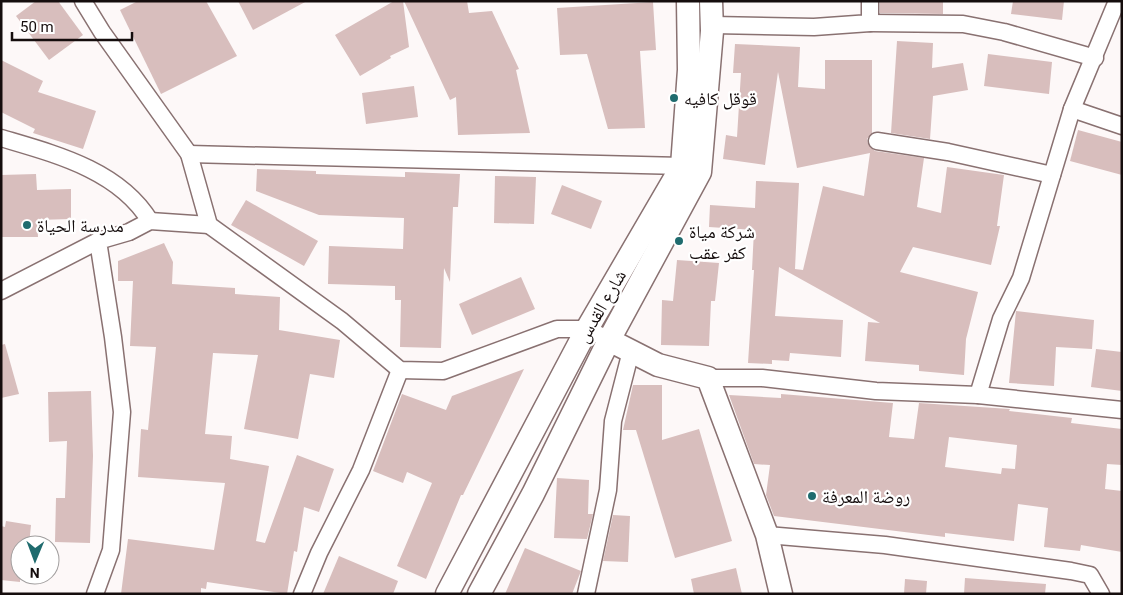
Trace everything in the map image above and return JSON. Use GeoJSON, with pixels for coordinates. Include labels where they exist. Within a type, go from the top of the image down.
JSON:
{"type":"FeatureCollection","features":[{"type":"Feature","properties":{"kind":"main road","name":"شارع القدس"},"geometry":{"type":"LineString","coordinates":[[447,594],[587,329],[682,166],[690,70],[688,1]]}},
{"type":"Feature","properties":{"kind":"main road","name":"شارع القدس"},"geometry":{"type":"LineString","coordinates":[[479,594],[533,494],[609,340],[700,172],[713,25],[711,1]]}},
{"type":"Feature","properties":{"kind":"main road"},"geometry":{"type":"LineString","coordinates":[[609,340],[658,365],[708,378],[767,535],[781,594]]}},
{"type":"Feature","properties":{"kind":"street"},"geometry":{"type":"LineString","coordinates":[[84,1],[102,32],[190,154],[209,225]]}},
{"type":"Feature","properties":{"kind":"street"},"geometry":{"type":"LineString","coordinates":[[870,1],[870,23]]}},
{"type":"Feature","properties":{"kind":"street"},"geometry":{"type":"LineString","coordinates":[[978,395],[1001,319],[1021,278],[1072,109],[1118,1]]}},
{"type":"Feature","properties":{"kind":"street"},"geometry":{"type":"LineString","coordinates":[[713,25],[814,27],[870,23],[963,24],[1004,32],[1094,58]]}},
{"type":"Feature","properties":{"kind":"street"},"geometry":{"type":"LineString","coordinates":[[1072,109],[1122,126]]}},
{"type":"Feature","properties":{"kind":"street"},"geometry":{"type":"LineString","coordinates":[[1,138],[65,157],[109,180],[141,205],[150,221]]}},
{"type":"Feature","properties":{"kind":"street"},"geometry":{"type":"LineString","coordinates":[[877,141],[948,152],[1052,175]]}},
{"type":"Feature","properties":{"kind":"street"},"geometry":{"type":"LineString","coordinates":[[190,154],[682,166]]}},
{"type":"Feature","properties":{"kind":"street"},"geometry":{"type":"LineString","coordinates":[[1,291],[98,241],[129,232],[150,221],[209,225],[342,321],[400,370],[443,371],[557,329],[587,329],[609,340]]}},
{"type":"Feature","properties":{"kind":"street"},"geometry":{"type":"LineString","coordinates":[[95,594],[111,550],[122,412],[113,337],[98,241]]}},
{"type":"Feature","properties":{"kind":"street"},"geometry":{"type":"LineString","coordinates":[[586,594],[608,490],[612,421],[632,352]]}},
{"type":"Feature","properties":{"kind":"street"},"geometry":{"type":"LineString","coordinates":[[302,594],[319,553],[361,470],[400,370]]}},
{"type":"Feature","properties":{"kind":"street"},"geometry":{"type":"LineString","coordinates":[[708,378],[762,378],[876,391],[978,395],[1122,410]]}},
{"type":"Feature","properties":{"kind":"street"},"geometry":{"type":"LineString","coordinates":[[767,535],[885,545],[1071,571],[1090,575],[1101,594]]}},
{"type":"Feature","properties":{"kind":"building"},"geometry":{"type":"Polygon","coordinates":[[[36,1],[58,1],[83,35],[49,60],[16,16],[36,1]]]}},
{"type":"Feature","properties":{"kind":"building"},"geometry":{"type":"Polygon","coordinates":[[[138,1],[206,1],[237,56],[161,94],[120,10],[138,1]]]}},
{"type":"Feature","properties":{"kind":"building"},"geometry":{"type":"Polygon","coordinates":[[[238,1],[307,1],[253,30],[238,1]]]}},
{"type":"Feature","properties":{"kind":"building"},"geometry":{"type":"Polygon","coordinates":[[[394,1],[403,1],[409,47],[390,56],[391,58],[360,76],[335,35],[394,1]]]}},
{"type":"Feature","properties":{"kind":"building"},"geometry":{"type":"Polygon","coordinates":[[[404,1],[467,1],[469,13],[492,11],[519,69],[516,70],[530,133],[458,135],[456,97],[450,100],[404,1]]]}},
{"type":"Feature","properties":{"kind":"building"},"geometry":{"type":"Polygon","coordinates":[[[880,1],[943,1],[943,14],[880,13],[880,1]]]}},
{"type":"Feature","properties":{"kind":"building"},"geometry":{"type":"Polygon","coordinates":[[[1013,1],[1064,1],[1062,20],[1011,14],[1013,1]]]}},
{"type":"Feature","properties":{"kind":"building"},"geometry":{"type":"Polygon","coordinates":[[[653,2],[656,50],[640,51],[645,128],[608,129],[587,54],[560,55],[557,8],[653,2]]]}},
{"type":"Feature","properties":{"kind":"building"},"geometry":{"type":"Polygon","coordinates":[[[897,41],[933,43],[932,68],[963,63],[968,90],[933,96],[930,139],[891,133],[897,41]]]}},
{"type":"Feature","properties":{"kind":"building"},"geometry":{"type":"Polygon","coordinates":[[[735,44],[800,47],[798,87],[825,89],[825,60],[872,60],[872,133],[867,139],[868,144],[875,151],[924,158],[917,207],[941,213],[947,167],[1004,175],[997,226],[1000,226],[991,265],[913,247],[900,272],[978,292],[966,339],[964,375],[919,371],[919,365],[865,361],[868,322],[880,323],[779,267],[775,316],[843,320],[841,357],[790,353],[789,361],[772,360],[772,364],[748,363],[754,270],[752,270],[754,230],[709,227],[710,205],[755,208],[756,181],[799,183],[795,269],[803,270],[823,186],[864,196],[870,153],[797,168],[778,72],[765,165],[723,159],[726,135],[737,137],[741,73],[733,73],[735,44]]]}},
{"type":"Feature","properties":{"kind":"building"},"geometry":{"type":"Polygon","coordinates":[[[988,54],[1052,62],[1049,94],[984,86],[988,54]]]}},
{"type":"Feature","properties":{"kind":"building"},"geometry":{"type":"Polygon","coordinates":[[[1,60],[43,81],[38,92],[96,111],[83,149],[33,133],[35,129],[1,112],[1,60]]]}},
{"type":"Feature","properties":{"kind":"building"},"geometry":{"type":"Polygon","coordinates":[[[414,86],[418,117],[366,124],[362,93],[414,86]]]}},
{"type":"Feature","properties":{"kind":"building"},"geometry":{"type":"Polygon","coordinates":[[[1078,130],[1122,142],[1122,175],[1070,161],[1078,130]]]}},
{"type":"Feature","properties":{"kind":"building"},"geometry":{"type":"Polygon","coordinates":[[[257,169],[316,171],[316,174],[405,177],[405,172],[460,174],[458,207],[453,207],[450,282],[444,268],[441,348],[400,347],[401,300],[395,300],[395,286],[328,284],[329,246],[403,249],[404,218],[319,215],[256,191],[257,169]]]}},
{"type":"Feature","properties":{"kind":"building"},"geometry":{"type":"Polygon","coordinates":[[[36,174],[37,190],[71,189],[71,219],[37,220],[38,237],[1,237],[1,175],[36,174]]]}},
{"type":"Feature","properties":{"kind":"building"},"geometry":{"type":"Polygon","coordinates":[[[495,176],[536,177],[534,224],[494,223],[495,176]]]}},
{"type":"Feature","properties":{"kind":"building"},"geometry":{"type":"Polygon","coordinates":[[[562,185],[602,201],[591,229],[551,214],[562,185]]]}},
{"type":"Feature","properties":{"kind":"building"},"geometry":{"type":"Polygon","coordinates":[[[246,200],[318,241],[304,266],[231,225],[246,200]]]}},
{"type":"Feature","properties":{"kind":"building"},"geometry":{"type":"Polygon","coordinates":[[[164,243],[173,262],[172,284],[235,288],[235,294],[280,297],[279,330],[340,340],[334,378],[310,374],[298,439],[244,429],[258,355],[213,353],[205,434],[232,436],[230,459],[269,466],[256,541],[265,543],[297,455],[334,469],[319,512],[304,507],[297,552],[294,551],[287,594],[207,582],[206,589],[201,588],[201,594],[121,594],[128,539],[214,550],[225,483],[138,477],[141,429],[148,430],[156,347],[130,346],[133,281],[118,281],[118,261],[164,243]]]}},
{"type":"Feature","properties":{"kind":"building"},"geometry":{"type":"Polygon","coordinates":[[[677,260],[719,263],[715,301],[711,301],[709,346],[661,345],[662,300],[673,301],[677,260]]]}},
{"type":"Feature","properties":{"kind":"building"},"geometry":{"type":"Polygon","coordinates":[[[521,277],[535,309],[472,335],[459,304],[521,277]]]}},
{"type":"Feature","properties":{"kind":"building"},"geometry":{"type":"Polygon","coordinates":[[[1016,311],[1094,320],[1092,349],[1056,347],[1054,386],[1009,383],[1016,311]]]}},
{"type":"Feature","properties":{"kind":"building"},"geometry":{"type":"Polygon","coordinates":[[[5,344],[19,394],[1,398],[1,345],[5,344]]]}},
{"type":"Feature","properties":{"kind":"building"},"geometry":{"type":"Polygon","coordinates":[[[1096,349],[1122,352],[1122,391],[1091,387],[1096,349]]]}},
{"type":"Feature","properties":{"kind":"building"},"geometry":{"type":"Polygon","coordinates":[[[524,369],[463,495],[461,495],[426,579],[397,566],[432,483],[407,472],[403,483],[373,471],[402,394],[446,410],[452,396],[524,369]]]}},
{"type":"Feature","properties":{"kind":"building"},"geometry":{"type":"Polygon","coordinates":[[[633,385],[662,385],[662,440],[699,429],[732,541],[675,558],[636,430],[623,430],[633,385]]]}},
{"type":"Feature","properties":{"kind":"building"},"geometry":{"type":"Polygon","coordinates":[[[91,391],[93,456],[90,543],[60,542],[60,535],[55,535],[56,498],[65,498],[67,441],[49,442],[48,392],[91,391]]]}},
{"type":"Feature","properties":{"kind":"building"},"geometry":{"type":"Polygon","coordinates":[[[781,394],[893,403],[889,437],[914,439],[919,403],[1010,409],[1009,411],[1072,418],[1071,423],[1122,429],[1122,465],[1107,464],[1105,489],[1122,491],[1122,552],[1081,545],[1080,551],[1044,547],[1048,508],[1018,504],[1014,541],[945,533],[945,537],[774,516],[766,495],[770,465],[754,464],[729,395],[781,398],[781,394]],[[949,437],[945,467],[1001,474],[1002,468],[1015,469],[1017,445],[949,437]]]}},
{"type":"Feature","properties":{"kind":"building"},"geometry":{"type":"Polygon","coordinates":[[[557,478],[589,480],[588,514],[593,514],[587,539],[554,538],[557,478]]]}},
{"type":"Feature","properties":{"kind":"building"},"geometry":{"type":"Polygon","coordinates":[[[613,515],[630,516],[628,562],[603,561],[613,515]]]}},
{"type":"Feature","properties":{"kind":"building"},"geometry":{"type":"Polygon","coordinates":[[[6,521],[31,525],[30,535],[10,535],[10,581],[1,580],[1,526],[5,527],[6,521]]]}},
{"type":"Feature","properties":{"kind":"building"},"geometry":{"type":"Polygon","coordinates":[[[525,548],[581,571],[572,594],[505,594],[525,548]]]}},
{"type":"Feature","properties":{"kind":"building"},"geometry":{"type":"Polygon","coordinates":[[[339,556],[398,581],[393,594],[323,594],[339,556]]]}},
{"type":"Feature","properties":{"kind":"building"},"geometry":{"type":"Polygon","coordinates":[[[736,568],[742,594],[694,594],[691,579],[736,568]]]}},
{"type":"Feature","properties":{"kind":"building"},"geometry":{"type":"Polygon","coordinates":[[[965,578],[1046,584],[1045,594],[964,594],[965,578]]]}},
{"type":"Feature","properties":{"kind":"building"},"geometry":{"type":"Polygon","coordinates":[[[905,579],[927,581],[926,594],[904,594],[905,579]]]}},
{"type":"Feature","properties":{"kind":"place","name":"قوقل كافيه"},"geometry":{"type":"Point","coordinates":[674,98]}},
{"type":"Feature","properties":{"kind":"place","name":"مدرسة الحياة"},"geometry":{"type":"Point","coordinates":[27,225]}},
{"type":"Feature","properties":{"kind":"place","name":"شركة مياة كفر عقب"},"geometry":{"type":"Point","coordinates":[679,241]}},
{"type":"Feature","properties":{"kind":"place","name":"روضة المعرفة"},"geometry":{"type":"Point","coordinates":[812,496]}}]}
